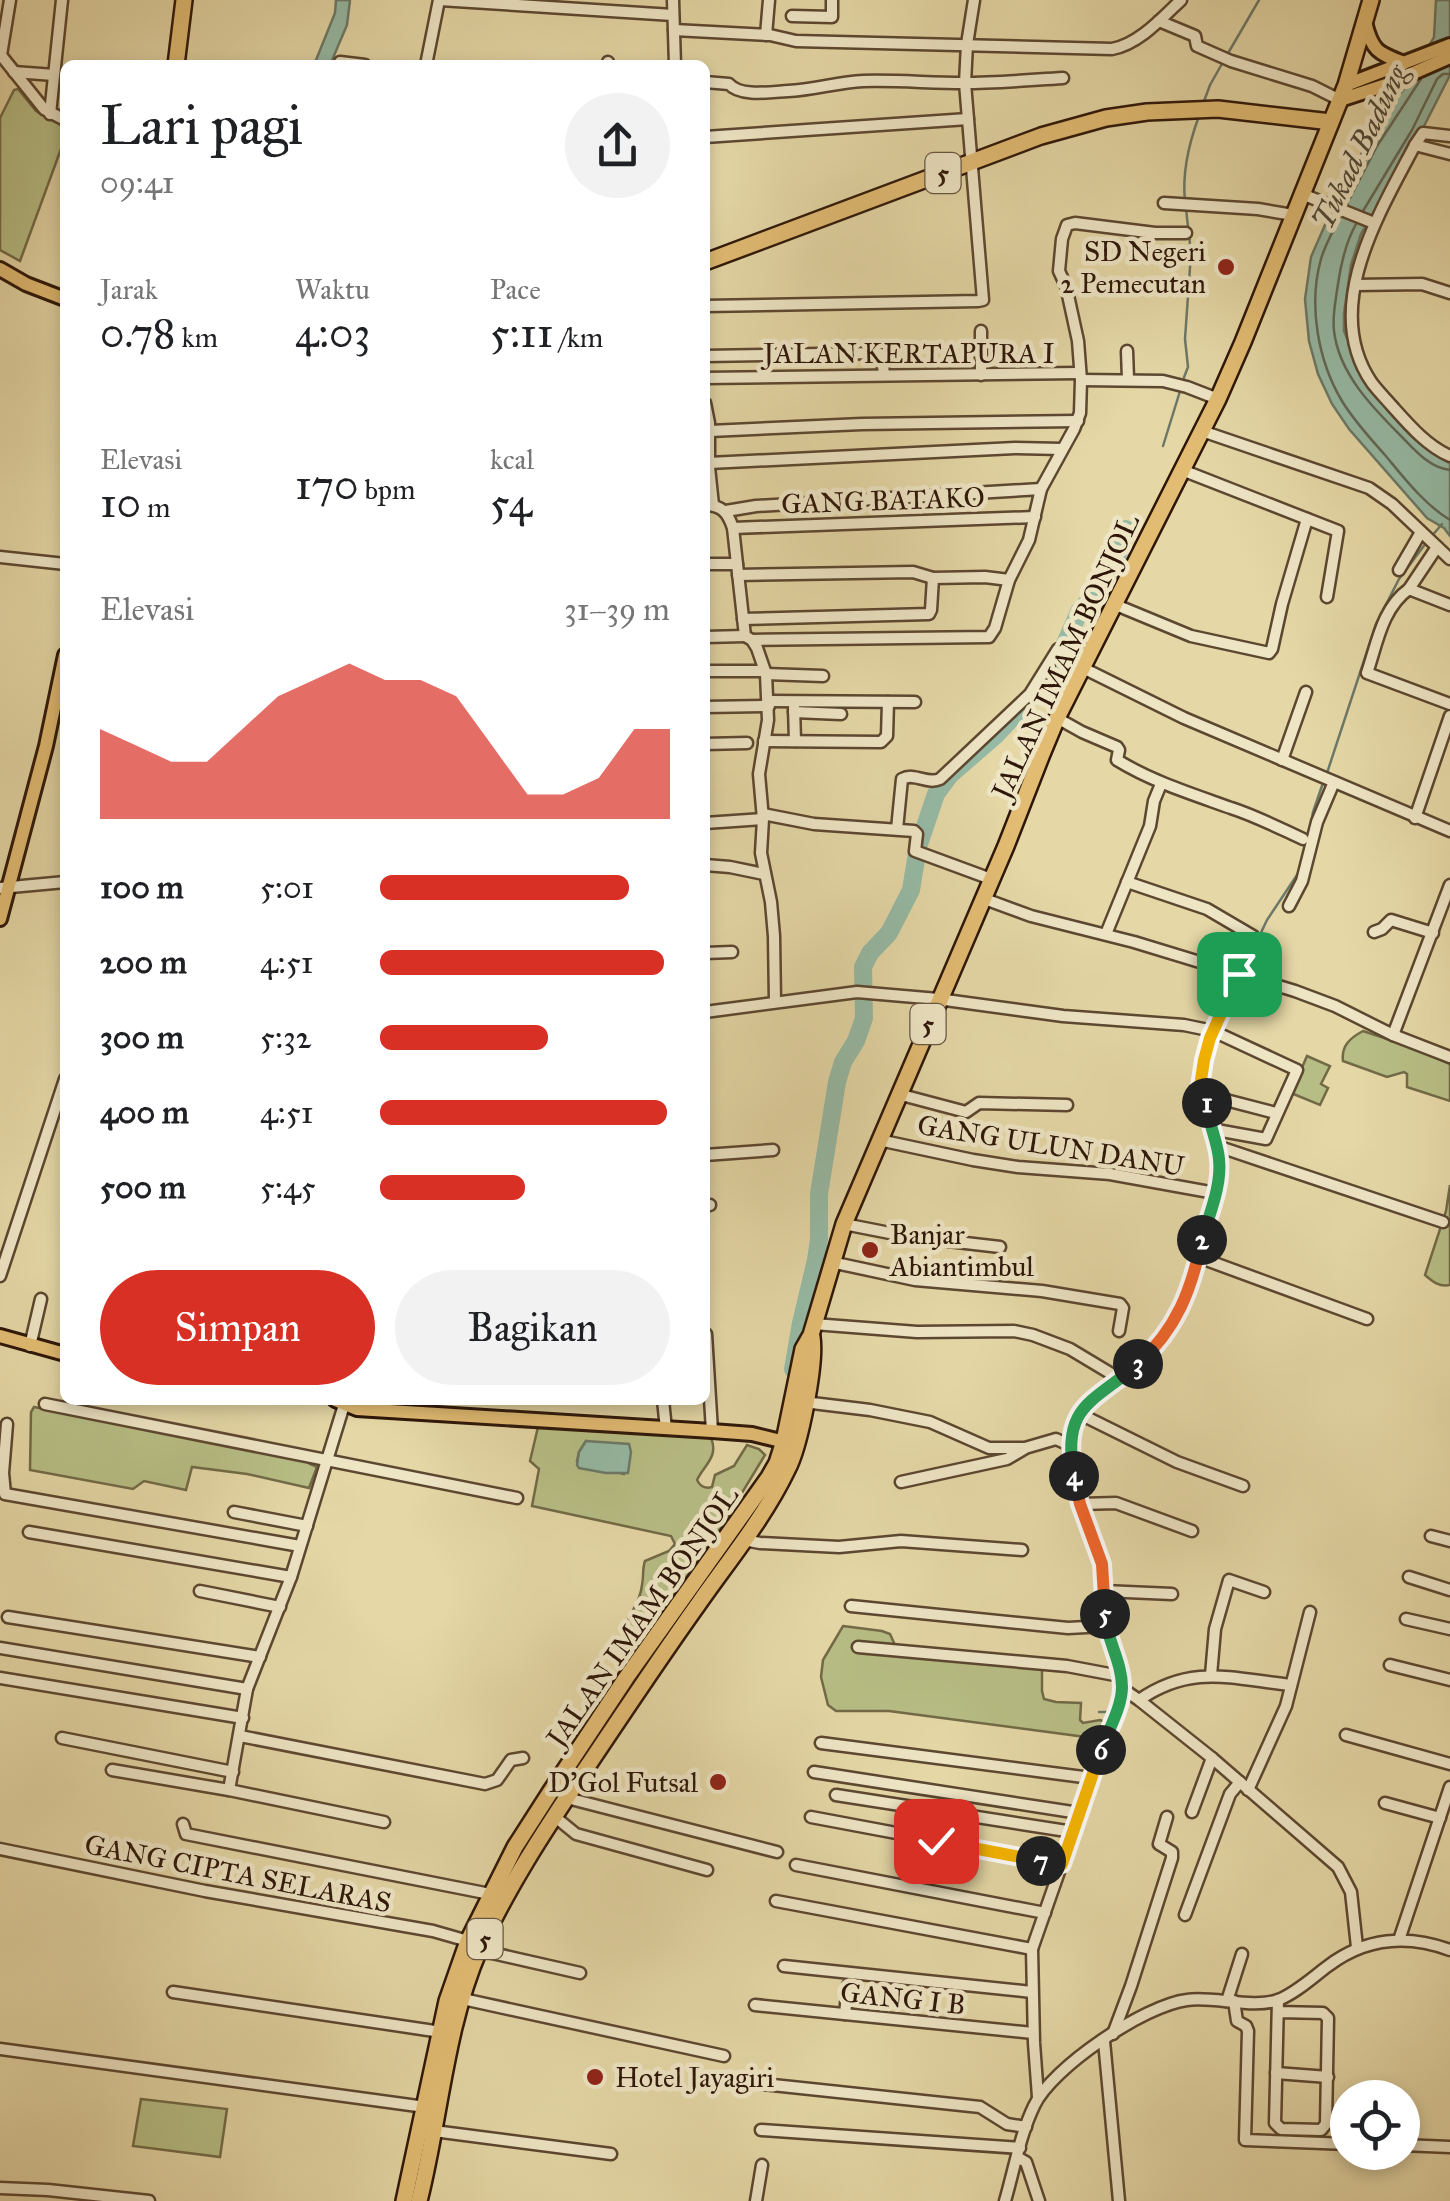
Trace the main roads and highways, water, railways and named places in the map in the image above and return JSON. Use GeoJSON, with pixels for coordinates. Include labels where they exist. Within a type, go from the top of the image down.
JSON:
{"type":"FeatureCollection","features":[{"type":"Feature","properties":{"kind":"highway"},"geometry":{"type":"LineString","coordinates":[[177,60],[184,0]]}},
{"type":"Feature","properties":{"kind":"highway","name":"JALAN IMAM BONJOL"},"geometry":{"type":"LineString","coordinates":[[419,2201],[473,1945],[490,1894],[515,1847],[626,1678],[790,1443],[804,1402],[813,1330],[844,1224],[1057,718],[1218,399],[1343,92],[1370,0]]}},
{"type":"Feature","properties":{"kind":"highway","name":"5"},"geometry":{"type":"LineString","coordinates":[[710,260],[972,161],[1088,122],[1128,114],[1218,109],[1331,122]]}},
{"type":"Feature","properties":{"kind":"highway","name":"JALAN IMAM BONJOL"},"geometry":{"type":"LineString","coordinates":[[404,2201],[455,1974],[554,1816],[785,1474],[803,1349],[813,1330]]}},
{"type":"Feature","properties":{"kind":"main road"},"geometry":{"type":"LineString","coordinates":[[1365,22],[1376,51],[1408,66],[1450,57]]}},
{"type":"Feature","properties":{"kind":"main road"},"geometry":{"type":"LineString","coordinates":[[1343,92],[1450,44]]}},
{"type":"Feature","properties":{"kind":"main road"},"geometry":{"type":"LineString","coordinates":[[0,269],[60,298]]}},
{"type":"Feature","properties":{"kind":"main road"},"geometry":{"type":"LineString","coordinates":[[0,919],[60,678]]}},
{"type":"Feature","properties":{"kind":"main road"},"geometry":{"type":"LineString","coordinates":[[0,1336],[60,1353]]}},
{"type":"Feature","properties":{"kind":"main road"},"geometry":{"type":"LineString","coordinates":[[348,1405],[358,1409],[712,1431],[790,1443]]}},
{"type":"Feature","properties":{"kind":"water"},"geometry":{"type":"Polygon","coordinates":[[[336,0],[350,0],[347,25],[332,60],[316,60],[335,13],[336,0]]]}},
{"type":"Feature","properties":{"kind":"water","name":"Tukad Badung"},"geometry":{"type":"Polygon","coordinates":[[[1436,0],[1450,0],[1450,75],[1361,234],[1351,265],[1344,331],[1367,385],[1429,450],[1450,462],[1450,536],[1427,518],[1332,404],[1309,341],[1305,299],[1311,257],[1328,218],[1368,141],[1434,37],[1436,0]]]}},
{"type":"Feature","properties":{"kind":"water"},"geometry":{"type":"Polygon","coordinates":[[[586,1441],[629,1444],[628,1473],[579,1468],[579,1452],[586,1441]]]}},
{"type":"Feature","properties":{"kind":"waterway"},"geometry":{"type":"LineString","coordinates":[[1227,55],[1259,0]]}},
{"type":"Feature","properties":{"kind":"waterway"},"geometry":{"type":"LineString","coordinates":[[1203,104],[1223,62]]}},
{"type":"Feature","properties":{"kind":"waterway"},"geometry":{"type":"LineString","coordinates":[[1185,201],[1187,158],[1199,116]]}},
{"type":"Feature","properties":{"kind":"waterway"},"geometry":{"type":"LineString","coordinates":[[1183,380],[1188,367],[1185,339],[1191,253],[1186,209]]}},
{"type":"Feature","properties":{"kind":"waterway"},"geometry":{"type":"LineString","coordinates":[[1163,446],[1181,388]]}},
{"type":"Feature","properties":{"kind":"waterway"},"geometry":{"type":"LineString","coordinates":[[1431,537],[1442,524]]}},
{"type":"Feature","properties":{"kind":"waterway"},"geometry":{"type":"LineString","coordinates":[[793,1369],[816,1260],[819,1194],[837,1082],[864,1018],[863,967],[889,933],[911,890],[918,847],[936,794],[950,775],[1032,697],[1060,655],[1080,610],[1099,590],[1116,561],[1126,529]]}},
{"type":"Feature","properties":{"kind":"waterway"},"geometry":{"type":"LineString","coordinates":[[1327,773],[1376,624],[1399,579],[1426,543]]}},
{"type":"Feature","properties":{"kind":"waterway"},"geometry":{"type":"LineString","coordinates":[[1309,835],[1324,780]]}},
{"type":"Feature","properties":{"kind":"waterway"},"geometry":{"type":"LineString","coordinates":[[1257,941],[1299,872]]}},
{"type":"Feature","properties":{"kind":"waterway"},"geometry":{"type":"LineString","coordinates":[[1201,1098],[1211,1164],[1209,1188]]}},
{"type":"Feature","properties":{"kind":"waterway"},"geometry":{"type":"LineString","coordinates":[[1194,1251],[1207,1196]]}},
{"type":"Feature","properties":{"kind":"waterway"},"geometry":{"type":"LineString","coordinates":[[1147,1348],[1166,1323]]}},
{"type":"Feature","properties":{"kind":"waterway"},"geometry":{"type":"LineString","coordinates":[[1080,1407],[1098,1388]]}},
{"type":"Feature","properties":{"kind":"waterway"},"geometry":{"type":"LineString","coordinates":[[1071,1489],[1073,1509],[1088,1536]]}},
{"type":"Feature","properties":{"kind":"waterway"},"geometry":{"type":"LineString","coordinates":[[1098,1592],[1100,1619]]}},
{"type":"Feature","properties":{"kind":"waterway"},"geometry":{"type":"LineString","coordinates":[[1102,1632],[1115,1671]]}},
{"type":"Feature","properties":{"kind":"waterway"},"geometry":{"type":"LineString","coordinates":[[1111,1706],[1115,1683]]}},
{"type":"Feature","properties":{"kind":"waterway"},"geometry":{"type":"LineString","coordinates":[[1099,1712],[1108,1712]]}},
{"type":"Feature","properties":{"kind":"place","name":"SD Negeri 2 Pemecutan"},"geometry":{"type":"Point","coordinates":[1226,267]}},
{"type":"Feature","properties":{"kind":"place","name":"Banjar Abiantimbul"},"geometry":{"type":"Point","coordinates":[870,1250]}},
{"type":"Feature","properties":{"kind":"place","name":"D'Gol Futsal"},"geometry":{"type":"Point","coordinates":[718,1782]}},
{"type":"Feature","properties":{"kind":"place","name":"Hotel Jayagiri"},"geometry":{"type":"Point","coordinates":[595,2077]}}]}
